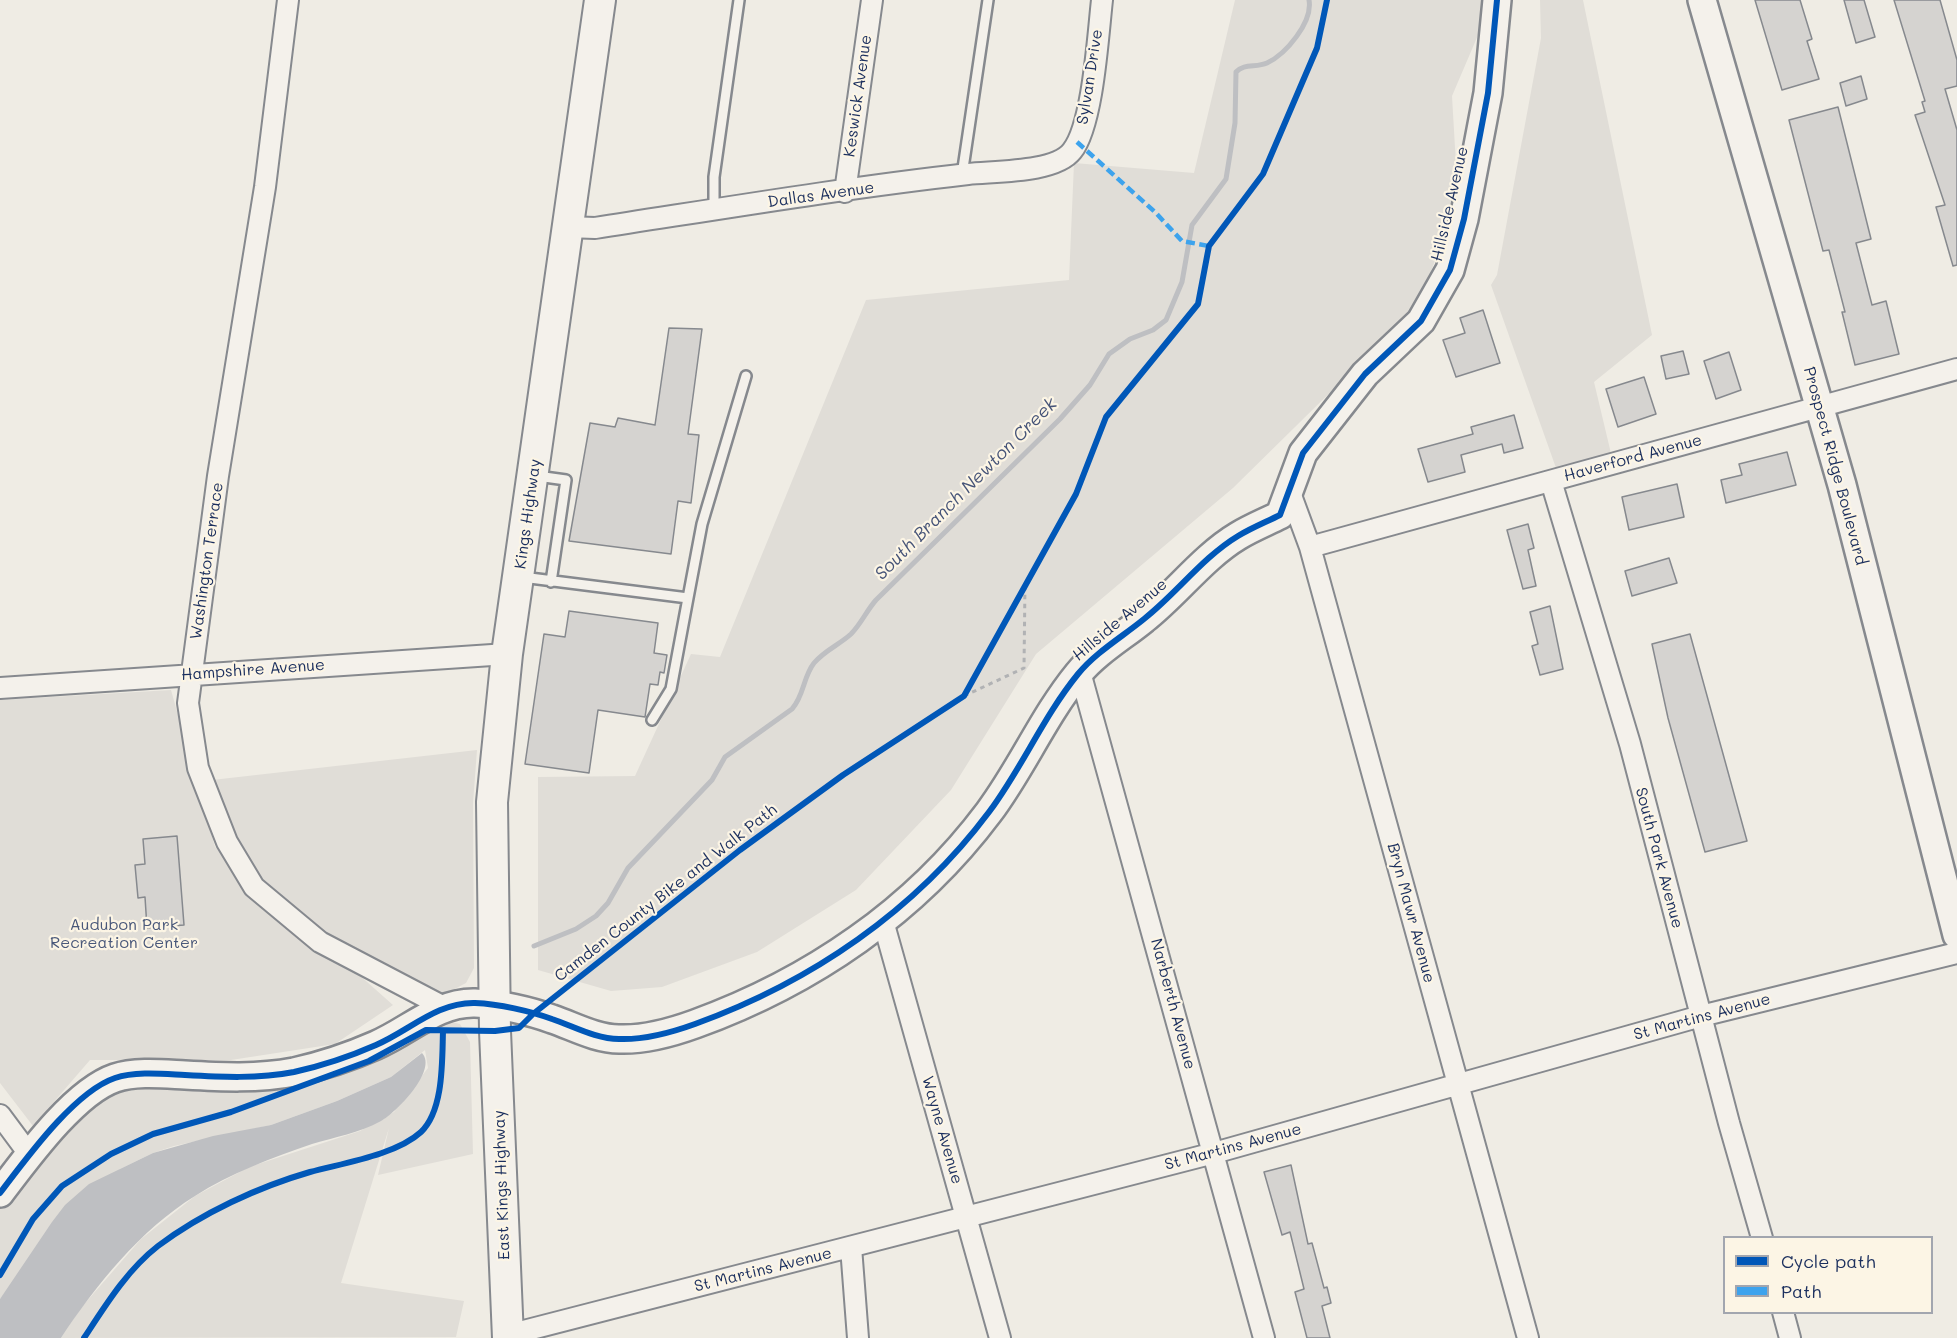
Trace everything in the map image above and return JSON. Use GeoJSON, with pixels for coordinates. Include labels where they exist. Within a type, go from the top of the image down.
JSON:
{"type":"FeatureCollection","features":[{"type":"Feature","properties":{"kind":"main road","name":"Kings Highway"},"geometry":{"type":"LineString","coordinates":[[496,1019],[492,802],[507,654],[520,577],[600,0]]}},
{"type":"Feature","properties":{"kind":"main road","name":"East Kings Highway"},"geometry":{"type":"LineString","coordinates":[[496,1019],[508,1336]]}},
{"type":"Feature","properties":{"kind":"street","name":"Washington Terrace"},"geometry":{"type":"LineString","coordinates":[[288,0],[265,187],[218,476],[188,703],[198,768],[227,842],[254,887],[320,942],[444,1007]]}},
{"type":"Feature","properties":{"kind":"street","name":"Keswick Avenue"},"geometry":{"type":"LineString","coordinates":[[845,192],[872,0]]}},
{"type":"Feature","properties":{"kind":"street","name":"Sylvan Drive"},"geometry":{"type":"LineString","coordinates":[[1072,152],[1080,135],[1090,94],[1102,0]]}},
{"type":"Feature","properties":{"kind":"street","name":"Hillside Avenue"},"geometry":{"type":"LineString","coordinates":[[444,1007],[474,1003],[496,1019],[550,1018],[583,1031],[618,1039],[654,1035],[689,1027],[746,1005],[813,971],[883,921],[927,882],[990,810],[1048,714],[1080,672],[1096,656],[1147,616],[1226,544],[1280,515],[1303,453],[1365,374],[1421,321],[1450,270],[1464,219],[1488,93],[1497,0]]}},
{"type":"Feature","properties":{"kind":"street","name":"Prospect Ridge Boulevard"},"geometry":{"type":"LineString","coordinates":[[1702,0],[1842,485],[1957,935]]}},
{"type":"Feature","properties":{"kind":"street","name":"Dallas Avenue"},"geometry":{"type":"LineString","coordinates":[[567,227],[595,228],[962,175],[1052,165],[1072,152]]}},
{"type":"Feature","properties":{"kind":"street","name":"Haverford Avenue"},"geometry":{"type":"LineString","coordinates":[[1310,547],[1957,369]]}},
{"type":"Feature","properties":{"kind":"street","name":"South Park Avenue"},"geometry":{"type":"LineString","coordinates":[[1551,481],[1629,744],[1761,1236]]}},
{"type":"Feature","properties":{"kind":"street","name":"Bryn Mawr Avenue"},"geometry":{"type":"LineString","coordinates":[[1289,490],[1310,547],[1528,1338]]}},
{"type":"Feature","properties":{"kind":"street","name":"Hampshire Avenue"},"geometry":{"type":"LineString","coordinates":[[0,688],[507,654]]}},
{"type":"Feature","properties":{"kind":"street","name":"Narberth Avenue"},"geometry":{"type":"LineString","coordinates":[[1080,672],[1264,1338]]}},
{"type":"Feature","properties":{"kind":"street","name":"Wayne Avenue"},"geometry":{"type":"LineString","coordinates":[[883,921],[1000,1338]]}},
{"type":"Feature","properties":{"kind":"street","name":"St Martins Avenue"},"geometry":{"type":"LineString","coordinates":[[508,1336],[1214,1153],[1701,1016],[1957,953]]}},
{"type":"Feature","properties":{"kind":"street"},"geometry":{"type":"LineString","coordinates":[[0,1193],[29,1154],[94,1089],[117,1077],[159,1074],[240,1078],[293,1072],[377,1045],[444,1007]]}},
{"type":"Feature","properties":{"kind":"street"},"geometry":{"type":"LineString","coordinates":[[0,1115],[29,1154]]}},
{"type":"Feature","properties":{"kind":"street"},"geometry":{"type":"LineString","coordinates":[[851,1247],[858,1338]]}},
{"type":"Feature","properties":{"kind":"street"},"geometry":{"type":"LineString","coordinates":[[1784,1314],[1790,1338]]}},
{"type":"Feature","properties":{"kind":"lane"},"geometry":{"type":"LineString","coordinates":[[714,210],[714,177],[739,0]]}},
{"type":"Feature","properties":{"kind":"lane"},"geometry":{"type":"LineString","coordinates":[[962,175],[988,0]]}},
{"type":"Feature","properties":{"kind":"lane"},"geometry":{"type":"LineString","coordinates":[[652,720],[671,689],[702,524],[746,376]]}},
{"type":"Feature","properties":{"kind":"lane"},"geometry":{"type":"LineString","coordinates":[[534,475],[566,480],[551,582]]}},
{"type":"Feature","properties":{"kind":"lane"},"geometry":{"type":"LineString","coordinates":[[520,577],[688,598]]}},
{"type":"Feature","properties":{"kind":"path"},"geometry":{"type":"LineString","coordinates":[[1014,604],[1029,576]]}},
{"type":"Feature","properties":{"kind":"path"},"geometry":{"type":"LineString","coordinates":[[955,702],[1024,668],[1025,584]]}},
{"type":"Feature","properties":{"kind":"path"},"geometry":{"type":"LineString","coordinates":[[964,696],[970,686]]}},
{"type":"Feature","properties":{"kind":"green space"},"geometry":{"type":"Polygon","coordinates":[[[1235,0],[1493,0],[1452,96],[1458,199],[1418,306],[1233,488],[1036,654],[951,790],[856,890],[757,952],[662,987],[611,991],[538,970],[538,777],[635,776],[691,654],[720,657],[866,300],[1069,280],[1074,163],[1194,173],[1235,0]]]}},
{"type":"Feature","properties":{"kind":"green space"},"geometry":{"type":"Polygon","coordinates":[[[1540,0],[1583,0],[1652,335],[1594,382],[1614,466],[1561,482],[1491,285],[1497,275],[1541,38],[1540,0]]]}},
{"type":"Feature","properties":{"kind":"green space","name":"Audubon Park Recreation Center"},"geometry":{"type":"Polygon","coordinates":[[[171,690],[215,847],[393,1005],[335,1044],[231,1060],[90,1060],[33,1126],[0,1083],[0,700],[171,690]]]}},
{"type":"Feature","properties":{"kind":"green space"},"geometry":{"type":"Polygon","coordinates":[[[477,750],[473,803],[474,968],[466,983],[445,994],[354,952],[294,912],[269,890],[248,864],[232,837],[212,780],[477,750]]]}},
{"type":"Feature","properties":{"kind":"green space"},"geometry":{"type":"Polygon","coordinates":[[[439,1019],[460,1024],[470,1042],[473,1154],[378,1175],[389,1128],[341,1283],[464,1301],[456,1337],[61,1338],[80,1309],[141,1239],[195,1196],[249,1167],[360,1131],[394,1112],[428,1068],[425,1050],[391,1077],[337,1101],[271,1125],[174,1146],[120,1169],[0,1299],[0,1207],[4,1198],[97,1094],[120,1081],[243,1082],[439,1019]]]}},
{"type":"Feature","properties":{"kind":"shaded area"},"geometry":{"type":"Polygon","coordinates":[[[422,1053],[425,1060],[420,1080],[405,1100],[381,1121],[364,1129],[282,1155],[222,1180],[156,1225],[104,1279],[61,1338],[0,1338],[0,1299],[65,1205],[89,1184],[153,1153],[213,1136],[271,1125],[337,1101],[391,1077],[422,1053]]]}},
{"type":"Feature","properties":{"kind":"building"},"geometry":{"type":"Polygon","coordinates":[[[1755,0],[1800,0],[1812,39],[1807,41],[1819,79],[1782,90],[1755,0]]]}},
{"type":"Feature","properties":{"kind":"building"},"geometry":{"type":"Polygon","coordinates":[[[1844,0],[1864,0],[1875,37],[1856,43],[1844,0]]]}},
{"type":"Feature","properties":{"kind":"building"},"geometry":{"type":"Polygon","coordinates":[[[1894,0],[1940,0],[1957,60],[1957,86],[1945,89],[1957,130],[1957,265],[1953,266],[1936,207],[1945,205],[1915,115],[1925,112],[1922,102],[1925,101],[1894,0]]]}},
{"type":"Feature","properties":{"kind":"building"},"geometry":{"type":"Polygon","coordinates":[[[1861,76],[1867,99],[1846,106],[1840,83],[1861,76]]]}},
{"type":"Feature","properties":{"kind":"building"},"geometry":{"type":"Polygon","coordinates":[[[1838,107],[1871,239],[1856,243],[1872,305],[1886,301],[1899,354],[1855,365],[1842,312],[1845,312],[1829,250],[1823,251],[1789,120],[1838,107]]]}},
{"type":"Feature","properties":{"kind":"building"},"geometry":{"type":"Polygon","coordinates":[[[1483,310],[1500,363],[1456,377],[1443,340],[1465,333],[1460,318],[1483,310]]]}},
{"type":"Feature","properties":{"kind":"building"},"geometry":{"type":"Polygon","coordinates":[[[669,328],[702,329],[688,434],[699,435],[691,503],[678,501],[671,554],[569,541],[590,423],[615,427],[618,418],[655,425],[669,328]]]}},
{"type":"Feature","properties":{"kind":"building"},"geometry":{"type":"Polygon","coordinates":[[[1683,351],[1689,374],[1666,379],[1661,356],[1683,351]]]}},
{"type":"Feature","properties":{"kind":"building"},"geometry":{"type":"Polygon","coordinates":[[[1729,352],[1741,390],[1716,399],[1704,361],[1729,352]]]}},
{"type":"Feature","properties":{"kind":"building"},"geometry":{"type":"Polygon","coordinates":[[[1644,377],[1656,414],[1618,427],[1606,389],[1644,377]]]}},
{"type":"Feature","properties":{"kind":"building"},"geometry":{"type":"Polygon","coordinates":[[[1514,415],[1523,448],[1504,453],[1502,444],[1461,455],[1465,472],[1428,482],[1418,449],[1473,434],[1471,427],[1514,415]]]}},
{"type":"Feature","properties":{"kind":"building"},"geometry":{"type":"Polygon","coordinates":[[[1787,452],[1796,485],[1726,503],[1721,480],[1742,475],[1739,464],[1787,452]]]}},
{"type":"Feature","properties":{"kind":"building"},"geometry":{"type":"Polygon","coordinates":[[[1677,484],[1684,517],[1629,530],[1622,497],[1677,484]]]}},
{"type":"Feature","properties":{"kind":"building"},"geometry":{"type":"Polygon","coordinates":[[[1528,524],[1534,548],[1528,550],[1536,586],[1523,589],[1507,530],[1528,524]]]}},
{"type":"Feature","properties":{"kind":"building"},"geometry":{"type":"Polygon","coordinates":[[[1669,558],[1677,583],[1632,596],[1625,571],[1669,558]]]}},
{"type":"Feature","properties":{"kind":"building"},"geometry":{"type":"Polygon","coordinates":[[[1550,606],[1563,669],[1540,675],[1532,646],[1538,644],[1530,612],[1550,606]]]}},
{"type":"Feature","properties":{"kind":"building"},"geometry":{"type":"Polygon","coordinates":[[[569,611],[658,623],[654,653],[667,655],[664,673],[660,672],[658,685],[650,684],[645,717],[598,710],[589,773],[525,764],[544,634],[565,637],[569,611]]]}},
{"type":"Feature","properties":{"kind":"building"},"geometry":{"type":"Polygon","coordinates":[[[1690,634],[1747,841],[1705,852],[1668,718],[1652,644],[1690,634]]]}},
{"type":"Feature","properties":{"kind":"building"},"geometry":{"type":"Polygon","coordinates":[[[177,836],[184,925],[147,928],[145,897],[138,898],[135,865],[145,864],[143,839],[177,836]]]}},
{"type":"Feature","properties":{"kind":"building"},"geometry":{"type":"Polygon","coordinates":[[[1291,1165],[1308,1244],[1312,1243],[1324,1288],[1327,1287],[1331,1303],[1322,1306],[1330,1338],[1307,1338],[1295,1292],[1304,1289],[1290,1232],[1282,1235],[1264,1172],[1291,1165]]]}},
{"type":"Feature","properties":{"kind":"waterway","name":"South Branch Newton Creek"},"geometry":{"type":"LineString","coordinates":[[534,946],[576,929],[596,916],[608,903],[628,868],[712,780],[725,757],[792,709],[814,663],[851,634],[876,600],[1060,419],[1090,385],[1109,354],[1130,339],[1153,330],[1166,320],[1182,282],[1192,225],[1226,179],[1235,123],[1236,72],[1239,69],[1267,63],[1290,45],[1307,18],[1309,0]]}},
{"type":"Feature","properties":{"kind":"marked path"},"geometry":{"type":"LineString","coordinates":[[1077,142],[1155,212],[1182,241],[1209,246]]}},
{"type":"Feature","properties":{"kind":"cycle path","name":"Camden County Bike and Walk Path"},"geometry":{"type":"LineString","coordinates":[[0,1275],[33,1219],[62,1186],[111,1154],[153,1134],[231,1112],[369,1061],[426,1030],[495,1031],[519,1028],[533,1014],[740,850],[843,775],[964,696],[1076,494],[1106,417],[1198,304],[1209,246],[1263,174],[1317,48],[1327,0]]}},
{"type":"Feature","properties":{"kind":"cycle path"},"geometry":{"type":"LineString","coordinates":[[0,1193],[37,1145],[67,1112],[83,1097],[115,1078],[141,1074],[240,1077],[294,1072],[325,1064],[366,1049],[436,1012],[461,1004],[504,1006],[552,1019],[593,1035],[610,1038],[628,1039],[658,1035],[695,1024],[738,1007],[779,987],[819,965],[894,912],[960,848],[989,812],[1065,690],[1085,666],[1156,609],[1213,554],[1243,533],[1280,515],[1303,453],[1365,374],[1421,321],[1450,270],[1464,219],[1488,93],[1497,0]]}},
{"type":"Feature","properties":{"kind":"cycle path"},"geometry":{"type":"LineString","coordinates":[[84,1338],[117,1289],[136,1266],[175,1234],[231,1202],[270,1185],[384,1152],[398,1147],[421,1132],[429,1123],[438,1098],[442,1070],[443,1031]]}}]}
